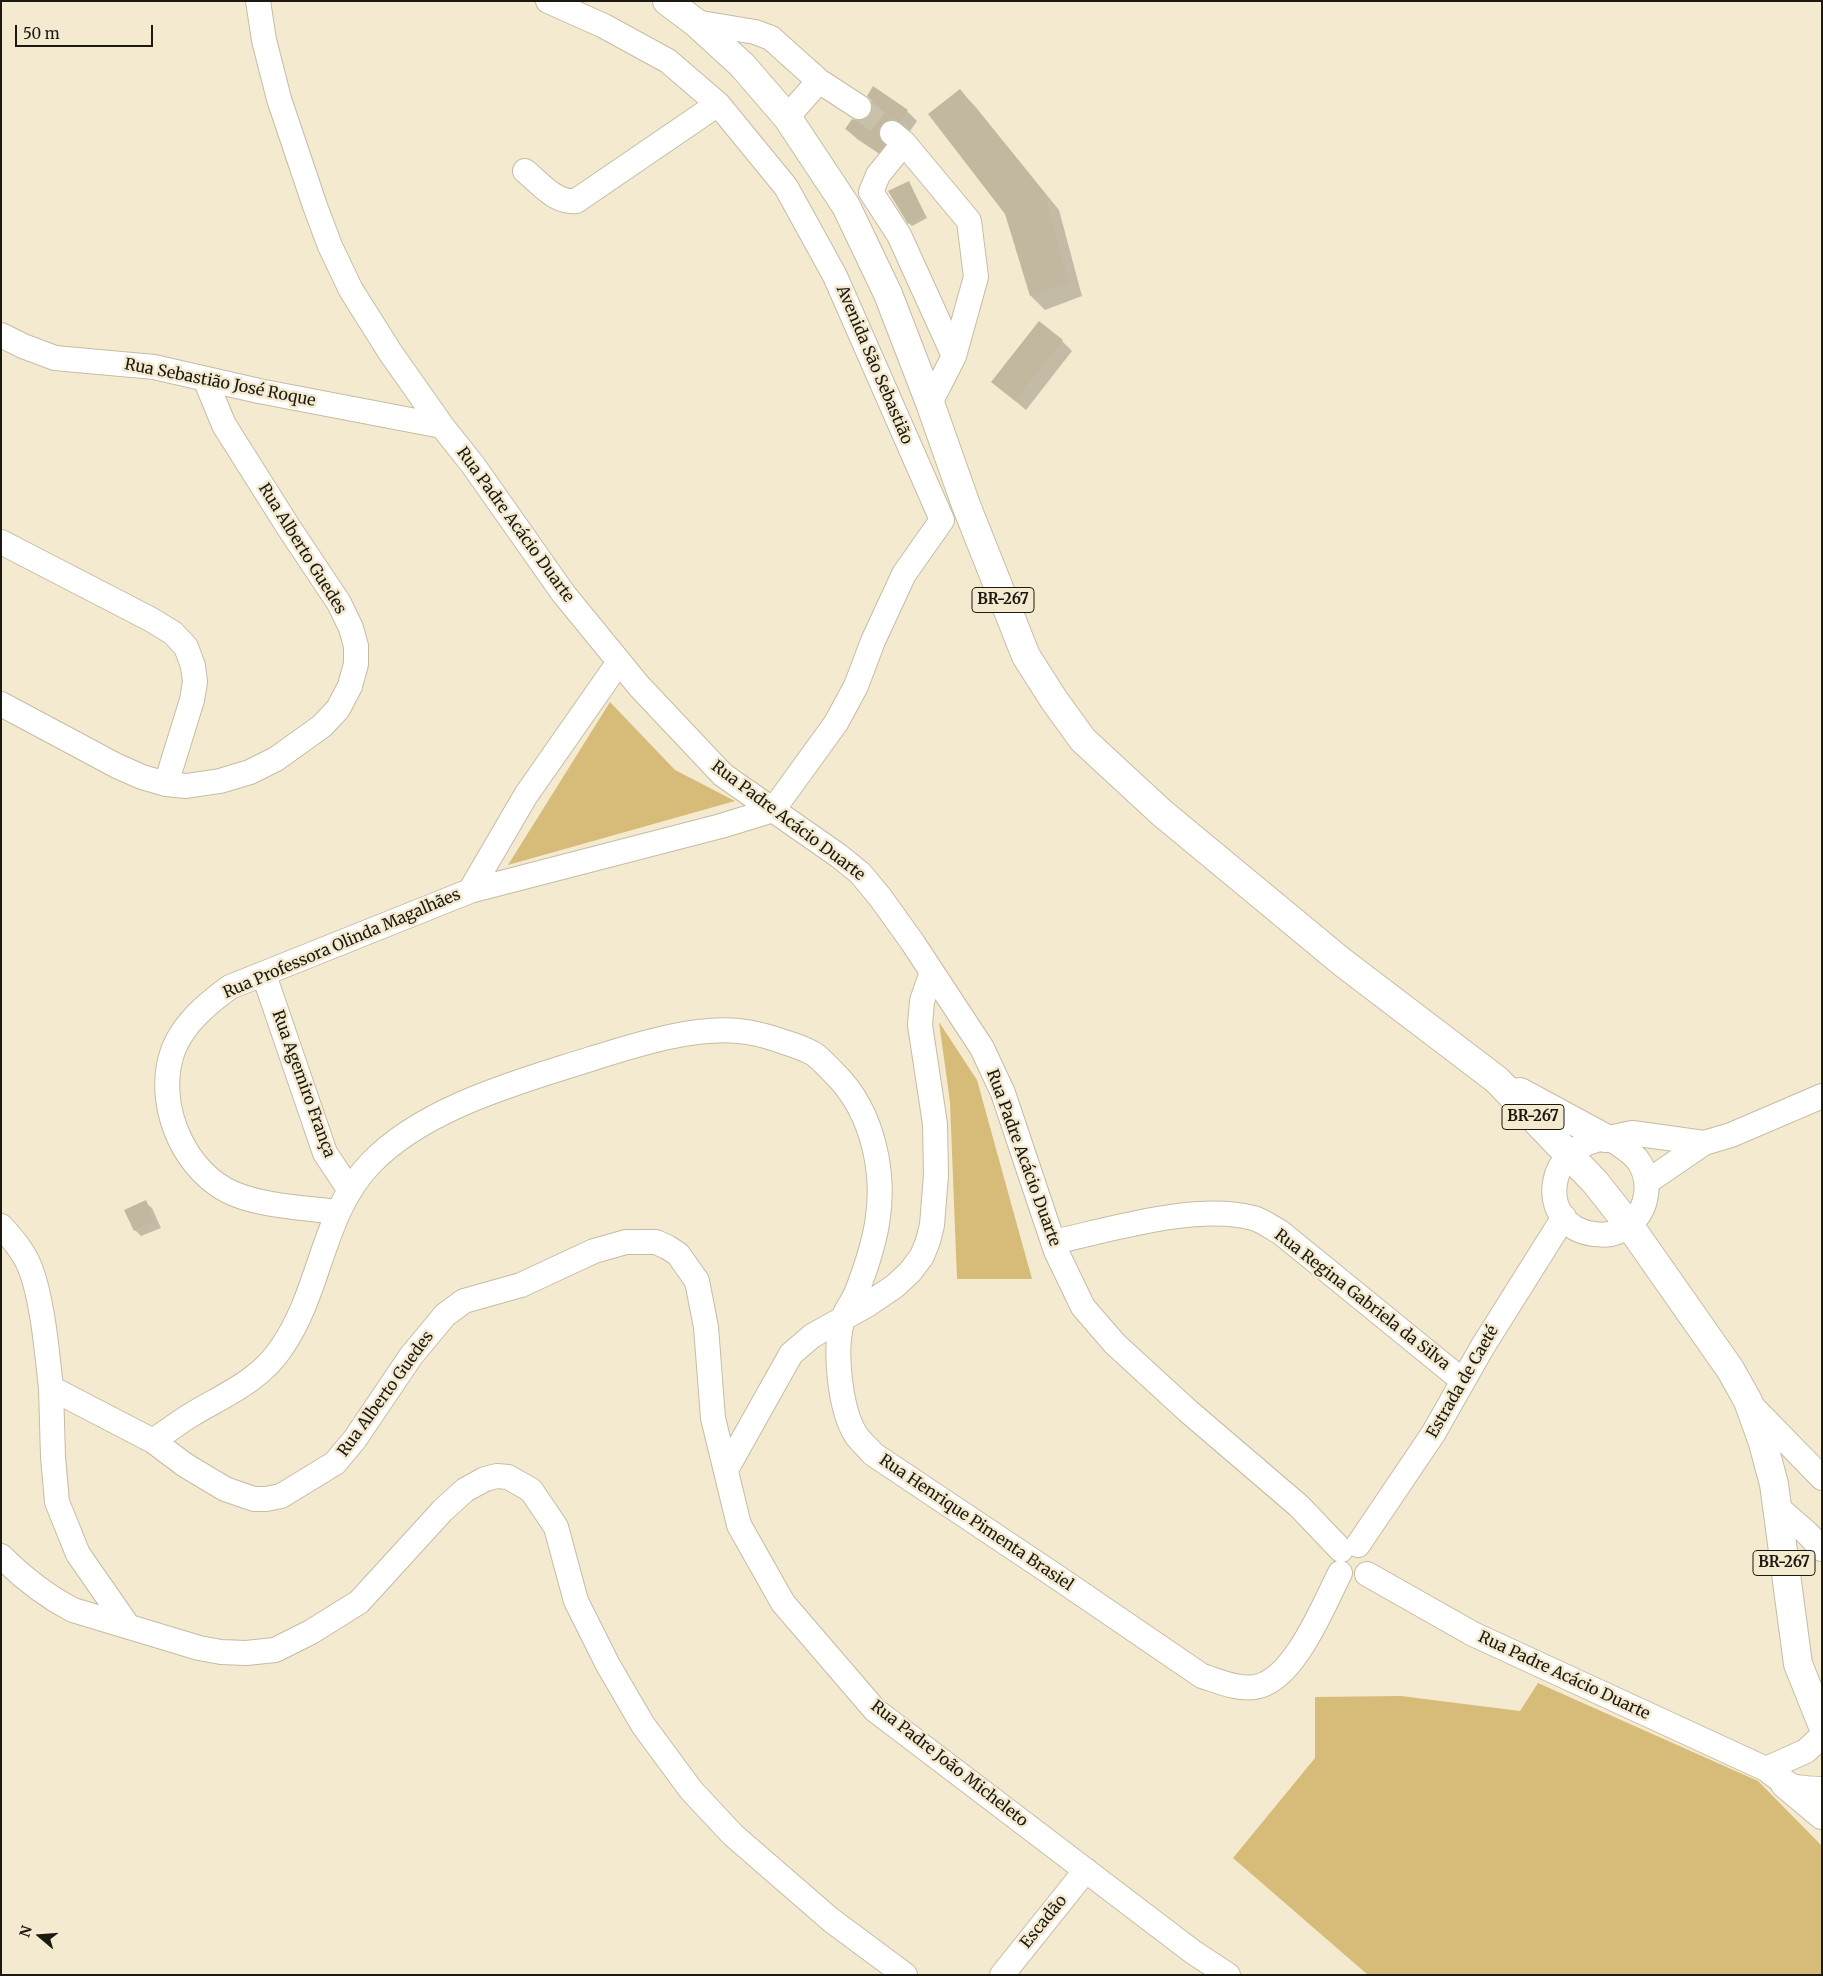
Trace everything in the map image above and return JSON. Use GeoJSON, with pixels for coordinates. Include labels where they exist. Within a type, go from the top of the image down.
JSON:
{"type":"FeatureCollection","features":[{"type":"Feature","properties":{"kind":"highway","name":"BR-267"},"geometry":{"type":"LineString","coordinates":[[667,1],[695,22],[742,65],[787,117],[846,206],[888,294],[930,403],[966,505],[1026,656],[1083,740],[1162,813],[1342,962],[1497,1080],[1595,1182],[1629,1225],[1719,1353],[1748,1400],[1763,1443],[1774,1484],[1798,1664],[1822,1724]]}},
{"type":"Feature","properties":{"kind":"highway"},"geometry":{"type":"LineString","coordinates":[[1497,1080],[1607,1138]]}},
{"type":"Feature","properties":{"kind":"highway"},"geometry":{"type":"LineString","coordinates":[[1776,1776],[1822,1815]]}},
{"type":"Feature","properties":{"kind":"street","name":"Rua Padre Acácio Duarte"},"geometry":{"type":"LineString","coordinates":[[258,1],[264,40],[279,99],[298,160],[330,246],[351,290],[390,352],[442,426],[474,465],[563,593],[619,662],[669,719],[723,775],[839,856],[860,873],[880,897],[982,1048],[1003,1093],[1053,1242],[1083,1306],[1115,1344],[1188,1411],[1350,1547]]}},
{"type":"Feature","properties":{"kind":"street","name":"Avenida São Sebastião"},"geometry":{"type":"LineString","coordinates":[[548,1],[596,22],[659,55],[718,104],[786,187],[835,276],[942,520]]}},
{"type":"Feature","properties":{"kind":"street"},"geometry":{"type":"LineString","coordinates":[[695,22],[755,32],[771,38],[819,81],[859,107]]}},
{"type":"Feature","properties":{"kind":"street"},"geometry":{"type":"LineString","coordinates":[[787,117],[819,81]]}},
{"type":"Feature","properties":{"kind":"street"},"geometry":{"type":"LineString","coordinates":[[525,171],[558,199],[568,202],[576,201],[718,104]]}},
{"type":"Feature","properties":{"kind":"street"},"geometry":{"type":"LineString","coordinates":[[846,206],[871,192],[898,138],[968,221],[976,277],[954,356],[930,403]]}},
{"type":"Feature","properties":{"kind":"street"},"geometry":{"type":"LineString","coordinates":[[871,192],[899,235],[954,356]]}},
{"type":"Feature","properties":{"kind":"street"},"geometry":{"type":"LineString","coordinates":[[888,294],[918,278]]}},
{"type":"Feature","properties":{"kind":"street","name":"Rua Sebastião José Roque"},"geometry":{"type":"LineString","coordinates":[[1,335],[55,358],[154,367],[205,379],[442,426]]}},
{"type":"Feature","properties":{"kind":"street","name":"Rua Alberto Guedes"},"geometry":{"type":"LineString","coordinates":[[1,704],[117,766],[142,777],[166,784],[186,786],[220,781],[250,772],[276,759],[322,726],[338,709],[350,686],[356,664],[356,646],[351,628],[339,603],[224,425],[205,379]]}},
{"type":"Feature","properties":{"kind":"street"},"geometry":{"type":"LineString","coordinates":[[773,810],[836,723],[856,686],[873,641],[904,574],[942,520],[966,505]]}},
{"type":"Feature","properties":{"kind":"street"},"geometry":{"type":"LineString","coordinates":[[1,542],[150,619],[173,633],[186,648],[193,666],[195,682],[187,718],[166,784]]}},
{"type":"Feature","properties":{"kind":"street"},"geometry":{"type":"LineString","coordinates":[[470,891],[526,795],[619,662]]}},
{"type":"Feature","properties":{"kind":"street","name":"Rua Professora Olinda Magalhães"},"geometry":{"type":"LineString","coordinates":[[338,1212],[246,1198],[227,1191],[212,1181],[194,1164],[177,1131],[168,1091],[168,1072],[175,1048],[195,1017],[212,1000],[230,987],[470,891],[703,831],[773,810]]}},
{"type":"Feature","properties":{"kind":"street"},"geometry":{"type":"LineString","coordinates":[[726,1470],[791,1354],[812,1336],[868,1305],[895,1286],[910,1272],[922,1256],[932,1225],[936,1175],[935,1124],[920,1025],[922,1001],[932,972]]}},
{"type":"Feature","properties":{"kind":"street","name":"Rua Agemiro França"},"geometry":{"type":"LineString","coordinates":[[264,975],[326,1153],[349,1189]]}},
{"type":"Feature","properties":{"kind":"street","name":"Rua Henrique Pimenta Brasiel"},"geometry":{"type":"LineString","coordinates":[[154,1441],[189,1416],[235,1392],[260,1373],[281,1349],[295,1327],[338,1212],[349,1189],[372,1161],[421,1124],[464,1103],[513,1083],[672,1037],[725,1031],[746,1032],[777,1040],[815,1055],[846,1085],[857,1100],[875,1147],[880,1176],[878,1225],[855,1297],[842,1320],[837,1358],[849,1419],[856,1435],[873,1454],[1202,1676],[1222,1683],[1254,1688],[1272,1682],[1283,1673],[1296,1657],[1340,1573]]}},
{"type":"Feature","properties":{"kind":"street"},"geometry":{"type":"LineString","coordinates":[[1646,1182],[1704,1143],[1731,1136],[1822,1096]]}},
{"type":"Feature","properties":{"kind":"street"},"geometry":{"type":"LineString","coordinates":[[1607,1138],[1628,1150],[1644,1170],[1646,1194],[1644,1206],[1629,1225],[1610,1234],[1590,1234],[1571,1225],[1557,1205],[1554,1191],[1555,1177],[1560,1164],[1569,1154],[1591,1140],[1632,1132],[1704,1143]]}},
{"type":"Feature","properties":{"kind":"street","name":"Rua Regina Gabriela da Silva"},"geometry":{"type":"LineString","coordinates":[[1053,1242],[1130,1225],[1203,1214],[1234,1214],[1255,1218],[1280,1232],[1463,1380]]}},
{"type":"Feature","properties":{"kind":"street","name":"Estrada de Caeté"},"geometry":{"type":"LineString","coordinates":[[1350,1547],[1434,1434],[1483,1346],[1564,1217]]}},
{"type":"Feature","properties":{"kind":"street"},"geometry":{"type":"LineString","coordinates":[[1,1226],[19,1246],[31,1269],[38,1298],[51,1388],[53,1457],[57,1502],[78,1554],[128,1626]]}},
{"type":"Feature","properties":{"kind":"street","name":"Rua Alberto Guedes"},"geometry":{"type":"LineString","coordinates":[[51,1388],[154,1441],[185,1465],[226,1489],[254,1499],[281,1496],[336,1463],[355,1439],[411,1356],[445,1314],[464,1301],[521,1285],[594,1251],[626,1242],[656,1242],[678,1254],[697,1281],[706,1327],[713,1418]]}},
{"type":"Feature","properties":{"kind":"street"},"geometry":{"type":"LineString","coordinates":[[1748,1400],[1822,1478]]}},
{"type":"Feature","properties":{"kind":"street","name":"Rua Padre João Micheleto"},"geometry":{"type":"LineString","coordinates":[[713,1418],[739,1525],[783,1603],[875,1710],[1193,1952],[1228,1975]]}},
{"type":"Feature","properties":{"kind":"street"},"geometry":{"type":"LineString","coordinates":[[1,1556],[19,1573],[59,1603],[73,1610],[199,1648],[221,1652],[246,1653],[275,1650],[311,1632],[359,1602],[443,1510],[465,1490],[485,1479],[498,1476],[515,1480],[530,1490],[556,1528],[576,1602],[596,1641],[643,1725],[691,1790],[733,1835],[831,1920],[905,1975]]}},
{"type":"Feature","properties":{"kind":"street"},"geometry":{"type":"LineString","coordinates":[[1776,1506],[1822,1549]]}},
{"type":"Feature","properties":{"kind":"street"},"geometry":{"type":"LineString","coordinates":[[1350,1547],[1364,1548],[1370,1557],[1371,1563],[1367,1574],[1353,1580],[1340,1573],[1337,1569],[1336,1558],[1350,1547]]}},
{"type":"Feature","properties":{"kind":"street","name":"Rua Padre Acácio Duarte"},"geometry":{"type":"LineString","coordinates":[[1367,1574],[1473,1634],[1800,1788],[1822,1789]]}},
{"type":"Feature","properties":{"kind":"street"},"geometry":{"type":"LineString","coordinates":[[1776,1776],[1822,1736]]}},
{"type":"Feature","properties":{"kind":"street","name":"Escadão"},"geometry":{"type":"LineString","coordinates":[[1002,1975],[1086,1870]]}},
{"type":"Feature","properties":{"kind":"shaded area"},"geometry":{"type":"Polygon","coordinates":[[[610,702],[675,770],[735,801],[508,865],[610,702]]]}},
{"type":"Feature","properties":{"kind":"shaded area"},"geometry":{"type":"Polygon","coordinates":[[[939,1022],[977,1080],[1032,1279],[957,1279],[950,1102],[939,1022]]]}},
{"type":"Feature","properties":{"kind":"shaded area"},"geometry":{"type":"Polygon","coordinates":[[[1538,1683],[1758,1781],[1822,1846],[1822,1975],[1368,1975],[1233,1858],[1315,1758],[1315,1697],[1401,1696],[1520,1711],[1538,1683]]]}},
{"type":"Feature","properties":{"kind":"building"},"geometry":{"type":"Polygon","coordinates":[[[873,86],[908,110],[900,122],[894,119],[888,120],[881,125],[878,131],[879,137],[885,145],[879,152],[845,129],[852,119],[859,121],[866,119],[870,115],[873,107],[871,100],[867,96],[873,86]]]}},
{"type":"Feature","properties":{"kind":"building"},"geometry":{"type":"Polygon","coordinates":[[[960,89],[1045,194],[1069,282],[1030,296],[1005,214],[928,114],[960,89]]]}},
{"type":"Feature","properties":{"kind":"building"},"geometry":{"type":"Polygon","coordinates":[[[909,181],[925,215],[908,224],[888,191],[909,181]]]}},
{"type":"Feature","properties":{"kind":"building"},"geometry":{"type":"Polygon","coordinates":[[[1039,321],[1063,340],[1015,401],[991,382],[1039,321]]]}},
{"type":"Feature","properties":{"kind":"building"},"geometry":{"type":"Polygon","coordinates":[[[146,1200],[155,1221],[134,1231],[124,1210],[146,1200]]]}},
{"type":"Feature","properties":{"kind":"tunnel"},"geometry":{"type":"LineString","coordinates":[[859,107],[892,133]]}}]}
